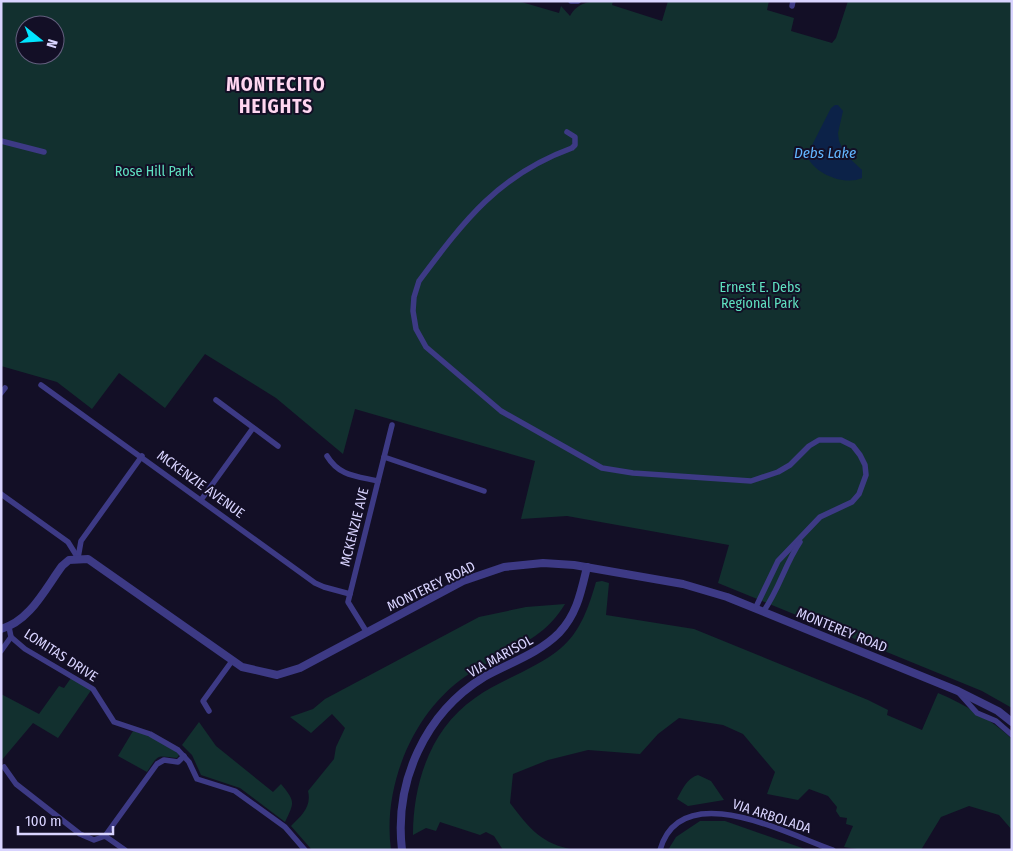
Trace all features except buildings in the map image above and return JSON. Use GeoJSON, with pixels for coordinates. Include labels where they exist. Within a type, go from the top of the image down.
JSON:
{"type":"FeatureCollection","features":[{"type":"Feature","properties":{"kind":"street"},"geometry":{"type":"LineString","coordinates":[[572,1],[578,1]]}},
{"type":"Feature","properties":{"kind":"street"},"geometry":{"type":"LineString","coordinates":[[567,132],[575,137],[575,145],[524,170],[497,189],[461,226],[419,281],[414,297],[413,311],[420,337],[426,346],[501,412],[585,460],[616,471],[751,481],[778,472],[819,440],[841,440],[853,446],[865,465],[864,485],[852,502],[820,517],[778,561],[759,610]]}},
{"type":"Feature","properties":{"kind":"street"},"geometry":{"type":"LineString","coordinates":[[1,141],[44,152]]}},
{"type":"Feature","properties":{"kind":"street","name":"MCKENZIE AVENUE"},"geometry":{"type":"LineString","coordinates":[[41,385],[142,456],[315,583],[324,588],[350,594]]}},
{"type":"Feature","properties":{"kind":"street"},"geometry":{"type":"LineString","coordinates":[[216,400],[278,446]]}},
{"type":"Feature","properties":{"kind":"street","name":"MCKENZIE AVE"},"geometry":{"type":"LineString","coordinates":[[350,594],[392,425]]}},
{"type":"Feature","properties":{"kind":"street"},"geometry":{"type":"LineString","coordinates":[[201,500],[253,428]]}},
{"type":"Feature","properties":{"kind":"street"},"geometry":{"type":"LineString","coordinates":[[78,558],[81,540],[142,456]]}},
{"type":"Feature","properties":{"kind":"street"},"geometry":{"type":"LineString","coordinates":[[327,456],[334,467],[341,472],[378,481]]}},
{"type":"Feature","properties":{"kind":"street"},"geometry":{"type":"LineString","coordinates":[[384,457],[484,491]]}},
{"type":"Feature","properties":{"kind":"street"},"geometry":{"type":"LineString","coordinates":[[1,494],[68,542],[78,558]]}},
{"type":"Feature","properties":{"kind":"street"},"geometry":{"type":"LineString","coordinates":[[759,610],[772,599],[787,564],[799,543],[820,517]]}},
{"type":"Feature","properties":{"kind":"street"},"geometry":{"type":"LineString","coordinates":[[1,651],[11,637],[5,628],[28,613],[62,566],[70,560],[78,558]]}},
{"type":"Feature","properties":{"kind":"street","name":"MONTEREY ROAD"},"geometry":{"type":"LineString","coordinates":[[78,558],[88,559],[97,563],[232,661],[254,671],[277,675],[300,668],[366,631],[463,581],[504,568],[543,563],[587,567],[706,589],[958,691],[998,711],[1012,722]]}},
{"type":"Feature","properties":{"kind":"street"},"geometry":{"type":"LineString","coordinates":[[778,561],[787,564]]}},
{"type":"Feature","properties":{"kind":"street","name":"VIA MARISOL"},"geometry":{"type":"LineString","coordinates":[[402,850],[401,815],[404,794],[420,747],[433,725],[446,708],[467,689],[483,678],[541,647],[560,632],[575,610],[587,567]]}},
{"type":"Feature","properties":{"kind":"street"},"geometry":{"type":"LineString","coordinates":[[350,594],[348,602],[366,631]]}},
{"type":"Feature","properties":{"kind":"street","name":"LOMITAS DRIVE"},"geometry":{"type":"LineString","coordinates":[[11,637],[25,649],[94,689],[114,722],[167,742],[184,756],[197,779],[236,791],[284,827],[305,850]]}},
{"type":"Feature","properties":{"kind":"street"},"geometry":{"type":"LineString","coordinates":[[209,711],[203,702],[232,661]]}},
{"type":"Feature","properties":{"kind":"street","name":"MONTEREY ROAD"},"geometry":{"type":"LineString","coordinates":[[958,691],[977,713],[996,721],[1012,735]]}},
{"type":"Feature","properties":{"kind":"street"},"geometry":{"type":"LineString","coordinates":[[4,767],[16,784],[80,834],[94,840],[105,836],[160,761],[174,763],[184,756]]}},
{"type":"Feature","properties":{"kind":"street","name":"VIA ARBOLADA"},"geometry":{"type":"LineString","coordinates":[[660,850],[667,836],[683,820],[700,813],[719,812],[747,819],[833,850]]}},
{"type":"Feature","properties":{"kind":"street"},"geometry":{"type":"LineString","coordinates":[[105,836],[125,850]]}},
{"type":"Feature","properties":{"kind":"green space","name":"Ernest E. Debs Regional Park"},"geometry":{"type":"Polygon","coordinates":[[[1,1],[518,1],[559,13],[561,6],[570,16],[578,7],[587,2],[613,1],[612,5],[662,21],[668,1],[769,1],[767,10],[794,18],[791,31],[832,43],[836,38],[848,1],[1012,1],[1012,708],[982,691],[718,583],[729,545],[567,516],[521,519],[535,461],[355,409],[343,454],[276,398],[205,354],[165,408],[119,373],[92,409],[57,382],[1,366],[1,1]]]}},
{"type":"Feature","properties":{"kind":"green space"},"geometry":{"type":"Polygon","coordinates":[[[596,582],[609,583],[606,615],[694,629],[868,700],[888,710],[887,715],[922,730],[938,693],[977,713],[996,725],[1012,739],[1012,830],[999,815],[969,806],[941,817],[921,850],[863,850],[844,847],[853,826],[846,824],[847,818],[840,817],[836,811],[837,807],[828,796],[809,789],[798,800],[767,794],[775,772],[743,734],[723,725],[679,718],[658,734],[640,754],[588,750],[548,760],[513,774],[510,803],[530,828],[553,844],[575,850],[503,850],[494,836],[486,832],[480,835],[440,822],[436,831],[426,828],[413,835],[416,796],[421,777],[427,759],[446,725],[475,698],[541,662],[561,648],[579,626],[596,582]]]}},
{"type":"Feature","properties":{"kind":"green space"},"geometry":{"type":"Polygon","coordinates":[[[565,604],[556,617],[535,636],[485,664],[452,687],[434,705],[419,726],[407,749],[392,799],[391,850],[312,850],[291,826],[302,815],[307,806],[308,791],[334,759],[336,747],[345,728],[332,714],[311,733],[290,717],[313,709],[325,699],[479,617],[526,607],[565,604]]]}},
{"type":"Feature","properties":{"kind":"green space"},"geometry":{"type":"Polygon","coordinates":[[[71,678],[92,689],[58,738],[33,723],[1,761],[1,694],[39,714],[59,686],[64,688],[71,678]]]}},
{"type":"Feature","properties":{"kind":"green space"},"geometry":{"type":"Polygon","coordinates":[[[199,722],[216,746],[273,792],[281,784],[289,794],[292,802],[291,810],[285,822],[240,788],[201,775],[192,755],[182,745],[199,722]]]}},
{"type":"Feature","properties":{"kind":"green space"},"geometry":{"type":"Polygon","coordinates":[[[133,731],[171,746],[179,755],[177,758],[159,757],[147,772],[118,756],[133,731]]]}},
{"type":"Feature","properties":{"kind":"green space"},"geometry":{"type":"Polygon","coordinates":[[[698,775],[711,781],[724,800],[688,806],[677,799],[688,782],[698,775]]]}},
{"type":"Feature","properties":{"kind":"green space"},"geometry":{"type":"Polygon","coordinates":[[[700,821],[725,821],[808,850],[668,850],[676,837],[700,821]]]}},
{"type":"Feature","properties":{"kind":"water","name":"Debs Lake"},"geometry":{"type":"Polygon","coordinates":[[[838,105],[843,111],[838,133],[839,141],[845,154],[862,170],[862,178],[847,180],[830,177],[816,168],[810,162],[807,155],[831,108],[838,105]]]}},
{"type":"Feature","properties":{"kind":"district","name":"MONTECITO HEIGHTS"},"geometry":{"type":"Point","coordinates":[276,95]}},
{"type":"Feature","properties":{"kind":"park label","name":"Rose Hill Park"},"geometry":{"type":"Point","coordinates":[154,171]}}]}
